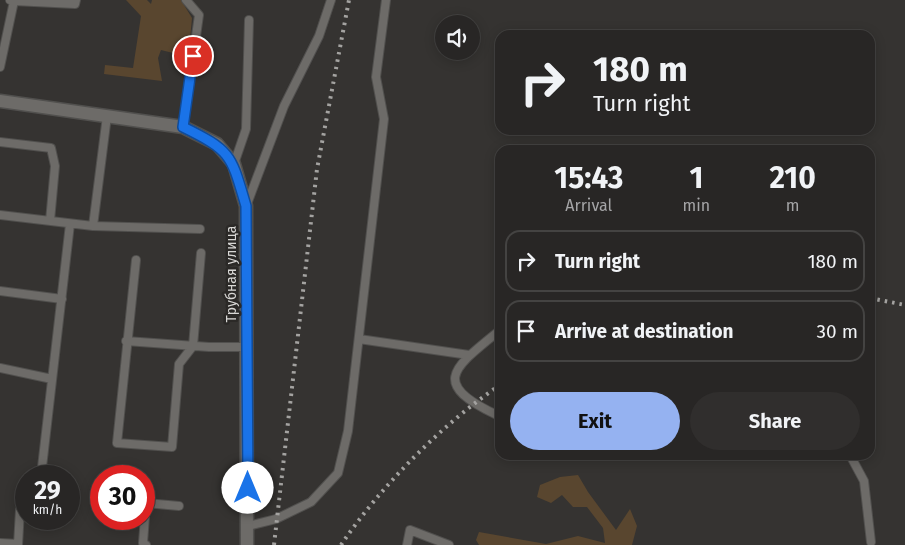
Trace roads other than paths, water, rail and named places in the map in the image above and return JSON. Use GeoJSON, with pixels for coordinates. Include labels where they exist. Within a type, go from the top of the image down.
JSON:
{"type":"FeatureCollection","features":[{"type":"Feature","properties":{"kind":"street","name":"Трубная улица"},"geometry":{"type":"LineString","coordinates":[[0,101],[183,127],[217,144],[234,164],[246,206],[247,545]]}},
{"type":"Feature","properties":{"kind":"lane"},"geometry":{"type":"LineString","coordinates":[[0,67],[12,1],[76,4],[76,0]]}},
{"type":"Feature","properties":{"kind":"lane"},"geometry":{"type":"LineString","coordinates":[[183,127],[199,15],[186,0]]}},
{"type":"Feature","properties":{"kind":"lane"},"geometry":{"type":"LineString","coordinates":[[246,206],[284,106],[319,36],[331,0]]}},
{"type":"Feature","properties":{"kind":"lane"},"geometry":{"type":"LineString","coordinates":[[248,526],[276,519],[310,502],[338,473],[348,431],[384,119],[376,77],[386,0]]}},
{"type":"Feature","properties":{"kind":"lane"},"geometry":{"type":"LineString","coordinates":[[234,164],[246,129],[249,20]]}},
{"type":"Feature","properties":{"kind":"lane"},"geometry":{"type":"LineString","coordinates":[[93,226],[108,116]]}},
{"type":"Feature","properties":{"kind":"lane"},"geometry":{"type":"LineString","coordinates":[[0,142],[50,148],[55,166],[50,221]]}},
{"type":"Feature","properties":{"kind":"lane"},"geometry":{"type":"LineString","coordinates":[[0,215],[93,226],[200,229]]}},
{"type":"Feature","properties":{"kind":"lane"},"geometry":{"type":"LineString","coordinates":[[42,465],[70,224]]}},
{"type":"Feature","properties":{"kind":"lane"},"geometry":{"type":"LineString","coordinates":[[136,260],[116,443],[172,447],[179,364],[193,346],[201,253]]}},
{"type":"Feature","properties":{"kind":"lane"},"geometry":{"type":"LineString","coordinates":[[0,291],[62,299]]}},
{"type":"Feature","properties":{"kind":"lane"},"geometry":{"type":"LineString","coordinates":[[495,334],[457,367],[455,378],[459,390],[472,403],[495,414]]}},
{"type":"Feature","properties":{"kind":"lane"},"geometry":{"type":"LineString","coordinates":[[359,339],[469,355]]}},
{"type":"Feature","properties":{"kind":"lane"},"geometry":{"type":"LineString","coordinates":[[126,341],[193,346],[247,347]]}},
{"type":"Feature","properties":{"kind":"lane"},"geometry":{"type":"LineString","coordinates":[[0,368],[52,379]]}},
{"type":"Feature","properties":{"kind":"lane"},"geometry":{"type":"LineString","coordinates":[[853,460],[864,480],[871,542]]}},
{"type":"Feature","properties":{"kind":"lane"},"geometry":{"type":"LineString","coordinates":[[146,545],[143,543],[146,503],[179,506]]}},
{"type":"Feature","properties":{"kind":"lane"},"geometry":{"type":"LineString","coordinates":[[0,543],[18,545],[19,530]]}},
{"type":"Feature","properties":{"kind":"lane"},"geometry":{"type":"LineString","coordinates":[[407,545],[410,530],[449,545]]}},
{"type":"Feature","properties":{"kind":"railway"},"geometry":{"type":"LineString","coordinates":[[274,545],[317,169],[349,0]]}},
{"type":"Feature","properties":{"kind":"railway"},"geometry":{"type":"LineString","coordinates":[[875,299],[905,305]]}},
{"type":"Feature","properties":{"kind":"railway"},"geometry":{"type":"LineString","coordinates":[[341,545],[374,501],[413,458],[456,418],[495,389]]}}]}
